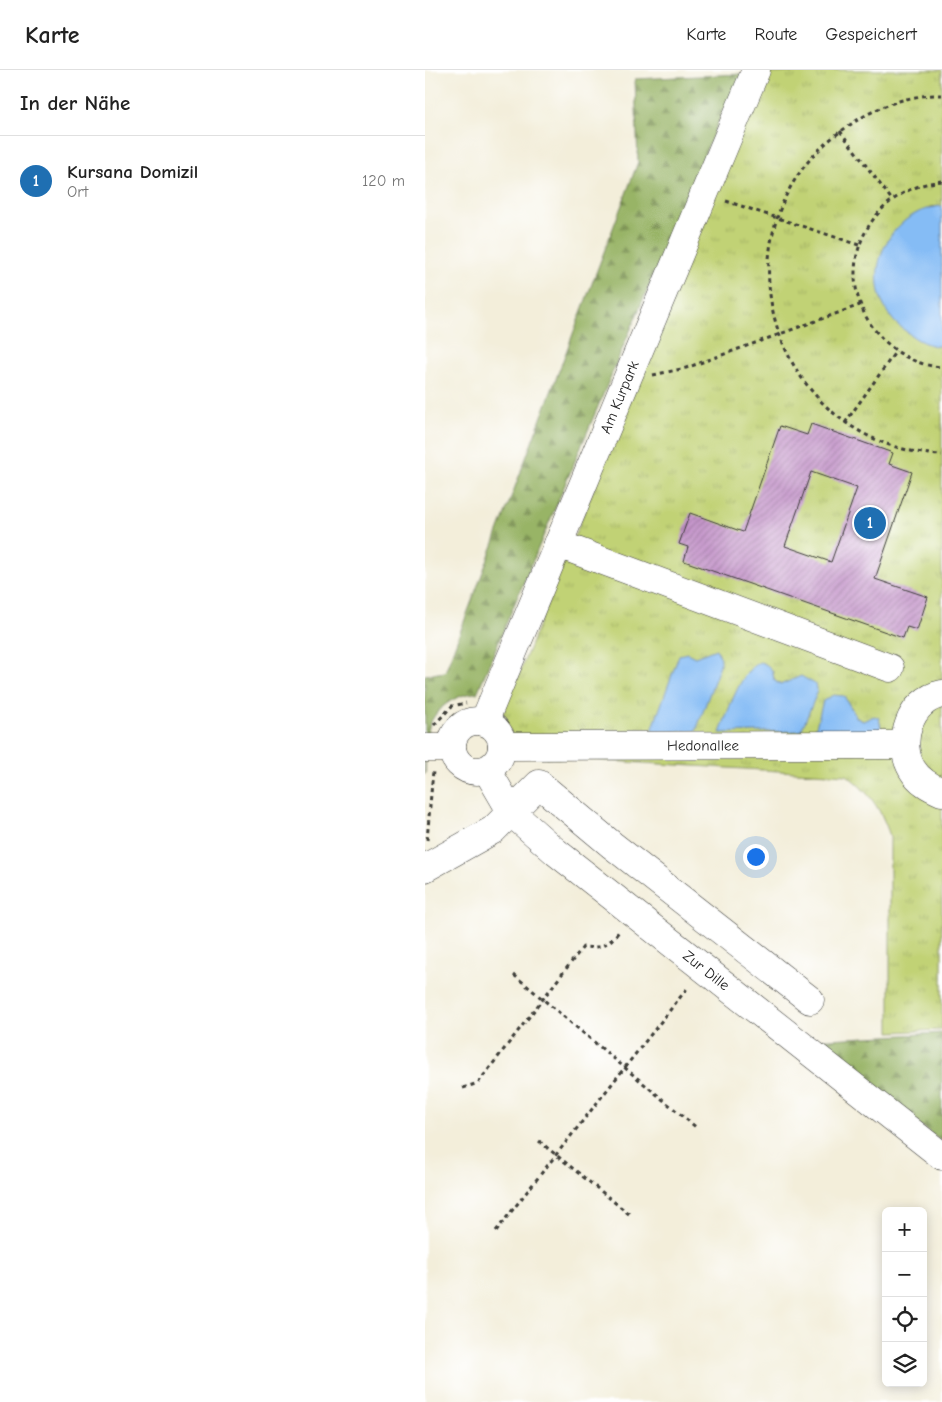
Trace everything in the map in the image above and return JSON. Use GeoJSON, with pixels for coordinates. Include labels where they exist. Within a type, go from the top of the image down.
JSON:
{"type":"FeatureCollection","features":[{"type":"Feature","properties":{"kind":"street","name":"Am Kurpark"},"geometry":{"type":"LineString","coordinates":[[484,722],[756,70]]}},
{"type":"Feature","properties":{"kind":"street"},"geometry":{"type":"LineString","coordinates":[[558,544],[890,668]]}},
{"type":"Feature","properties":{"kind":"street"},"geometry":{"type":"LineString","coordinates":[[942,694],[936,695],[921,705],[908,723],[904,745],[911,768],[925,785],[942,792]]}},
{"type":"Feature","properties":{"kind":"street"},"geometry":{"type":"LineString","coordinates":[[475,721],[484,722],[500,734],[501,756],[487,770],[478,772],[460,766],[451,754],[436,742],[452,740],[460,727],[475,721]]}},
{"type":"Feature","properties":{"kind":"street","name":"Hedonallee"},"geometry":{"type":"LineString","coordinates":[[502,746],[904,745]]}},
{"type":"Feature","properties":{"kind":"street","name":"Zur Dille"},"geometry":{"type":"LineString","coordinates":[[487,770],[513,813],[556,852],[942,1156]]}},
{"type":"Feature","properties":{"kind":"street"},"geometry":{"type":"LineString","coordinates":[[426,857],[493,830],[513,813],[539,784],[612,845],[810,1000]]}},
{"type":"Feature","properties":{"kind":"path"},"geometry":{"type":"LineString","coordinates":[[942,95],[899,101],[865,115],[840,131],[803,168],[790,189],[778,217],[771,241],[768,275],[770,303],[785,351],[805,384],[823,404],[845,423],[869,437],[899,449],[942,455]]}},
{"type":"Feature","properties":{"kind":"path"},"geometry":{"type":"LineString","coordinates":[[840,131],[892,200]]}},
{"type":"Feature","properties":{"kind":"path"},"geometry":{"type":"LineString","coordinates":[[942,181],[927,183],[907,190],[892,200],[869,224],[859,245],[855,265],[860,305],[877,334],[896,351],[915,361],[942,367]]}},
{"type":"Feature","properties":{"kind":"path"},"geometry":{"type":"LineString","coordinates":[[704,195],[778,217],[859,245]]}},
{"type":"Feature","properties":{"kind":"path"},"geometry":{"type":"LineString","coordinates":[[626,382],[686,368],[778,333],[860,305]]}},
{"type":"Feature","properties":{"kind":"path"},"geometry":{"type":"LineString","coordinates":[[845,423],[896,351]]}},
{"type":"Feature","properties":{"kind":"path"},"geometry":{"type":"LineString","coordinates":[[426,857],[436,742]]}},
{"type":"Feature","properties":{"kind":"path"},"geometry":{"type":"LineString","coordinates":[[463,1088],[478,1083],[583,947],[598,948],[607,944],[633,912]]}},
{"type":"Feature","properties":{"kind":"path"},"geometry":{"type":"LineString","coordinates":[[496,1232],[703,968]]}},
{"type":"Feature","properties":{"kind":"path"},"geometry":{"type":"LineString","coordinates":[[514,975],[543,998],[623,1069],[698,1129]]}},
{"type":"Feature","properties":{"kind":"path"},"geometry":{"type":"LineString","coordinates":[[539,1140],[629,1214]]}},
{"type":"Feature","properties":{"kind":"green space"},"geometry":{"type":"Polygon","coordinates":[[[830,70],[942,70],[942,206],[929,207],[937,346],[942,346],[942,1030],[890,1032],[890,836],[874,802],[847,775],[524,756],[502,716],[761,74],[830,70]],[[773,671],[721,733],[790,682],[781,685],[774,680],[773,671]],[[851,707],[814,733],[863,721],[856,718],[851,707]]]}},
{"type":"Feature","properties":{"kind":"green space"},"geometry":{"type":"Polygon","coordinates":[[[742,74],[720,118],[477,693],[454,699],[440,709],[430,723],[427,736],[425,774],[425,675],[445,672],[638,162],[635,79],[742,74]]]}},
{"type":"Feature","properties":{"kind":"green space"},"geometry":{"type":"Polygon","coordinates":[[[942,1033],[942,1142],[810,1040],[942,1033]]]}},
{"type":"Feature","properties":{"kind":"water"},"geometry":{"type":"Polygon","coordinates":[[[942,206],[942,346],[937,346],[915,338],[893,320],[883,303],[878,285],[878,266],[884,248],[893,232],[907,219],[923,210],[942,206]]]}},
{"type":"Feature","properties":{"kind":"water"},"geometry":{"type":"Polygon","coordinates":[[[716,649],[721,658],[720,665],[696,731],[651,733],[679,655],[687,653],[695,657],[716,649]]]}},
{"type":"Feature","properties":{"kind":"water"},"geometry":{"type":"Polygon","coordinates":[[[760,662],[770,668],[774,680],[780,685],[801,676],[815,684],[817,693],[801,731],[720,733],[741,683],[753,666],[760,662]]]}},
{"type":"Feature","properties":{"kind":"water"},"geometry":{"type":"Polygon","coordinates":[[[833,695],[844,696],[857,718],[863,721],[874,716],[879,718],[881,728],[874,733],[814,734],[823,701],[833,695]]]}},
{"type":"Feature","properties":{"kind":"building"},"geometry":{"type":"Polygon","coordinates":[[[811,424],[893,453],[889,464],[912,472],[875,579],[928,597],[917,630],[907,627],[903,638],[684,561],[688,547],[679,544],[690,513],[743,532],[780,426],[807,435],[811,424]],[[811,472],[785,546],[831,562],[857,488],[811,472]]]}},
{"type":"Feature","properties":{"kind":"place","name":"Kursana Domizil"},"geometry":{"type":"Point","coordinates":[870,523]}}]}
